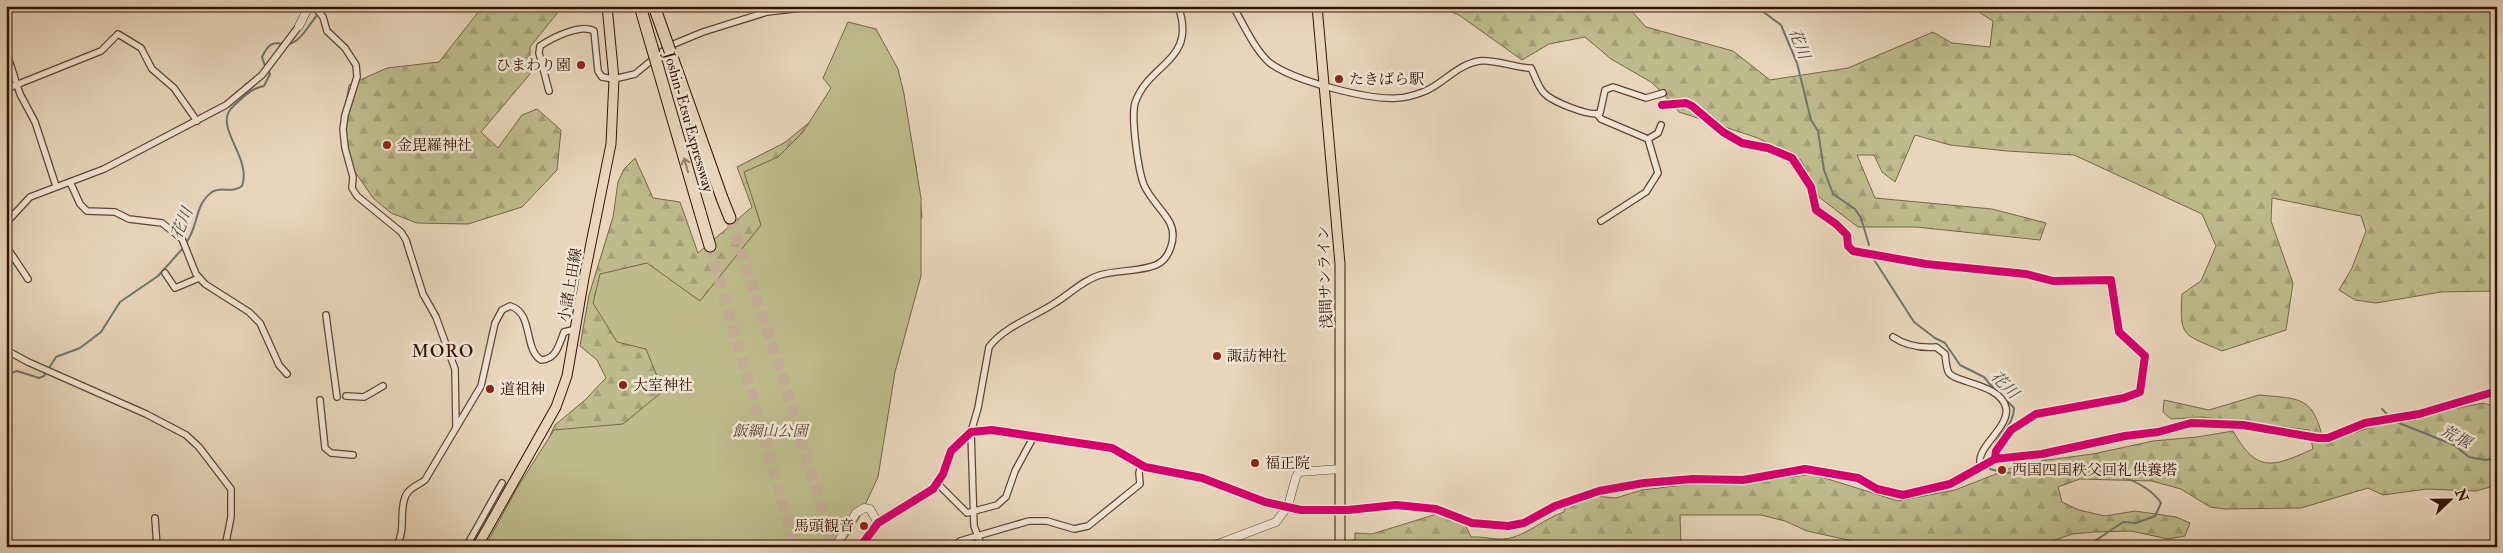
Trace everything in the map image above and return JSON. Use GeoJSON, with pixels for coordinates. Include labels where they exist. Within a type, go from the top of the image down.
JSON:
{"type":"FeatureCollection","features":[{"type":"Feature","properties":{"kind":"highway","name":"Joshin-Etsu Expressway"},"geometry":{"type":"LineString","coordinates":[[640,6],[710,246]]}},
{"type":"Feature","properties":{"kind":"highway","name":"Joshin-Etsu Expressway"},"geometry":{"type":"LineString","coordinates":[[654,6],[730,218]]}},
{"type":"Feature","properties":{"kind":"main road","name":"小諸上田線"},"geometry":{"type":"LineString","coordinates":[[478,547],[556,407],[567,376],[611,144],[614,79],[607,6]]}},
{"type":"Feature","properties":{"kind":"main road","name":"浅間サンライン"},"geometry":{"type":"LineString","coordinates":[[1317,6],[1340,264],[1340,547]]}},
{"type":"Feature","properties":{"kind":"street"},"geometry":{"type":"LineString","coordinates":[[6,223],[30,197],[104,169],[197,122],[226,104],[262,75],[299,26],[310,6]]}},
{"type":"Feature","properties":{"kind":"street"},"geometry":{"type":"LineString","coordinates":[[314,6],[323,17],[327,31],[345,48],[356,65],[357,77],[345,115],[343,129],[345,148],[353,177],[352,188],[357,196],[401,232],[406,240],[422,294],[436,317],[455,370],[456,426]]}},
{"type":"Feature","properties":{"kind":"street"},"geometry":{"type":"LineString","coordinates":[[549,91],[539,53],[540,46],[584,28],[592,29],[595,33],[600,75],[606,79],[614,79],[635,74],[669,46],[703,32],[767,12],[818,6]]}},
{"type":"Feature","properties":{"kind":"street"},"geometry":{"type":"LineString","coordinates":[[982,547],[974,526],[970,432],[978,408],[989,347],[994,340],[1093,278],[1150,267],[1162,262],[1168,255],[1171,246],[1170,223],[1145,187],[1138,169],[1135,104],[1148,84],[1178,52],[1181,44],[1182,18],[1178,6]]}},
{"type":"Feature","properties":{"kind":"street"},"geometry":{"type":"LineString","coordinates":[[1233,6],[1270,63],[1285,71],[1325,85],[1369,96],[1398,98],[1426,91],[1468,64],[1480,61],[1517,68],[1531,68],[1542,91],[1548,97],[1571,108],[1597,114],[1601,120],[1648,139]]}},
{"type":"Feature","properties":{"kind":"street"},"geometry":{"type":"LineString","coordinates":[[6,89],[100,51],[118,34],[141,48],[152,69],[174,88],[197,122]]}},
{"type":"Feature","properties":{"kind":"street"},"geometry":{"type":"LineString","coordinates":[[6,51],[16,84],[35,122],[56,186]]}},
{"type":"Feature","properties":{"kind":"street"},"geometry":{"type":"LineString","coordinates":[[1597,114],[1600,113],[1605,90],[1613,86],[1646,98],[1663,93]]}},
{"type":"Feature","properties":{"kind":"street"},"geometry":{"type":"LineString","coordinates":[[1662,105],[1686,103],[1723,132],[1742,143],[1768,148],[1792,158],[1811,187],[1816,210],[1836,224],[1847,235],[1848,246],[1854,252],[1926,264],[2026,274],[2053,281],[2111,280],[2119,332],[2145,356],[2140,392],[2124,398],[2036,414],[2010,430],[1996,451],[1995,458]]}},
{"type":"Feature","properties":{"kind":"street"},"geometry":{"type":"LineString","coordinates":[[1648,139],[1658,133],[1661,125]]}},
{"type":"Feature","properties":{"kind":"street"},"geometry":{"type":"LineString","coordinates":[[1601,221],[1646,192],[1658,173],[1648,139]]}},
{"type":"Feature","properties":{"kind":"street"},"geometry":{"type":"LineString","coordinates":[[70,182],[80,204],[87,211],[115,212],[129,219],[162,223],[182,239],[199,278],[204,284],[217,290],[249,312],[260,323],[276,360],[287,374]]}},
{"type":"Feature","properties":{"kind":"street"},"geometry":{"type":"LineString","coordinates":[[6,246],[28,279]]}},
{"type":"Feature","properties":{"kind":"street"},"geometry":{"type":"LineString","coordinates":[[165,273],[175,288],[199,278]]}},
{"type":"Feature","properties":{"kind":"street"},"geometry":{"type":"LineString","coordinates":[[396,547],[403,530],[405,496],[414,486],[425,480],[485,379],[491,334],[502,310],[510,306],[519,311],[526,324],[535,354],[541,360],[552,357],[564,332],[576,329]]}},
{"type":"Feature","properties":{"kind":"street"},"geometry":{"type":"LineString","coordinates":[[326,315],[337,397]]}},
{"type":"Feature","properties":{"kind":"street"},"geometry":{"type":"LineString","coordinates":[[1893,337],[1901,342],[1916,346],[1936,347],[1945,354],[1948,372],[1955,378],[1985,386],[2004,404],[2006,414],[2002,424],[1981,455],[1979,462],[1981,466]]}},
{"type":"Feature","properties":{"kind":"street"},"geometry":{"type":"LineString","coordinates":[[6,350],[28,362],[146,414],[186,435],[199,447],[231,489],[231,517],[225,547]]}},
{"type":"Feature","properties":{"kind":"street"},"geometry":{"type":"LineString","coordinates":[[346,396],[364,397],[383,386]]}},
{"type":"Feature","properties":{"kind":"street"},"geometry":{"type":"LineString","coordinates":[[860,547],[878,523],[933,489],[951,451],[970,432],[992,430],[1112,448],[1141,464],[1202,478],[1265,502],[1301,510],[1348,510],[1396,505],[1436,510],[1472,523],[1508,526],[1524,523],[1555,506],[1598,491],[1644,483],[1693,479],[1743,480],[1805,469],[1858,478],[1877,489],[1903,495],[1950,484],[1995,458],[2042,454],[2125,436],[2158,432],[2191,423],[2243,425],[2318,438],[2328,438],[2365,424],[2419,414],[2497,391]]}},
{"type":"Feature","properties":{"kind":"street"},"geometry":{"type":"LineString","coordinates":[[320,400],[325,448],[331,453],[353,455]]}},
{"type":"Feature","properties":{"kind":"street"},"geometry":{"type":"LineString","coordinates":[[937,483],[967,513],[997,505],[1006,497],[1014,471],[1034,436]]}},
{"type":"Feature","properties":{"kind":"street"},"geometry":{"type":"LineString","coordinates":[[954,547],[960,541],[1028,521],[1048,520],[1074,529],[1088,526],[1140,484],[1139,473],[1141,464]]}},
{"type":"Feature","properties":{"kind":"street"},"geometry":{"type":"LineString","coordinates":[[1210,547],[1276,522],[1288,506],[1299,472],[1340,469]]}},
{"type":"Feature","properties":{"kind":"street"},"geometry":{"type":"LineString","coordinates":[[466,547],[502,483]]}},
{"type":"Feature","properties":{"kind":"street"},"geometry":{"type":"LineString","coordinates":[[835,547],[856,513],[864,508],[870,509],[878,523]]}},
{"type":"Feature","properties":{"kind":"street"},"geometry":{"type":"LineString","coordinates":[[155,518],[158,547]]}},
{"type":"Feature","properties":{"kind":"green space"},"geometry":{"type":"Polygon","coordinates":[[[483,6],[563,6],[530,47],[530,74],[481,132],[498,148],[522,115],[537,109],[561,130],[557,170],[522,207],[468,224],[417,223],[391,213],[373,198],[351,166],[341,132],[349,85],[387,68],[439,62],[483,6]]]}},
{"type":"Feature","properties":{"kind":"green space"},"geometry":{"type":"Polygon","coordinates":[[[1438,6],[1627,6],[1646,27],[1733,51],[1770,80],[1848,68],[1933,32],[1952,43],[1990,47],[1993,21],[1969,6],[2497,6],[2497,291],[2441,292],[2376,303],[2355,300],[2339,290],[2352,268],[2366,231],[2361,216],[2272,198],[2271,221],[2293,283],[2286,330],[2222,351],[2192,337],[2183,327],[2182,294],[2201,281],[2216,246],[2202,214],[2074,155],[1950,145],[1915,135],[1895,182],[1882,172],[1874,155],[1857,155],[1875,198],[1992,209],[2046,223],[2040,240],[1916,227],[1858,227],[1819,197],[1801,160],[1758,138],[1679,112],[1651,82],[1611,59],[1585,37],[1549,44],[1522,60],[1459,15],[1438,6]]]}},
{"type":"Feature","properties":{"kind":"green space","name":"飯綱山公園"},"geometry":{"type":"Polygon","coordinates":[[[848,22],[876,29],[898,69],[904,94],[921,198],[921,276],[895,372],[878,477],[859,518],[841,547],[485,547],[517,488],[554,430],[623,424],[663,391],[646,349],[617,342],[593,303],[600,274],[647,263],[700,301],[761,225],[744,172],[778,157],[803,132],[831,88],[823,78],[848,22]]]}},
{"type":"Feature","properties":{"kind":"green space"},"geometry":{"type":"Polygon","coordinates":[[[826,109],[903,111],[916,166],[922,217],[900,250],[498,547],[555,425],[585,400],[606,378],[597,360],[580,346],[589,295],[613,217],[618,182],[624,169],[635,158],[653,198],[680,202],[698,253],[752,207],[737,167],[784,143],[826,109]]]}},
{"type":"Feature","properties":{"kind":"green space"},"geometry":{"type":"Polygon","coordinates":[[[2259,395],[2287,398],[2304,403],[2316,417],[2324,443],[2384,423],[2483,403],[2497,407],[2497,485],[2476,491],[2427,489],[2383,495],[2368,488],[2301,508],[2225,509],[2210,507],[2181,489],[2152,481],[2080,479],[2058,487],[2062,502],[2079,510],[2105,516],[2135,511],[2176,517],[2190,523],[2185,536],[2168,539],[2131,531],[2094,532],[2072,534],[2036,547],[1880,547],[1807,531],[1785,521],[1761,515],[1680,515],[1681,547],[1340,547],[1355,539],[1355,533],[1372,534],[1437,514],[1453,513],[1462,518],[1471,537],[1509,538],[1521,534],[1564,512],[1566,503],[1583,495],[1616,498],[1642,490],[1693,484],[1770,480],[1812,474],[1898,501],[1955,490],[2024,463],[2093,454],[2153,441],[2233,431],[2250,454],[2258,460],[2267,463],[2287,460],[2313,449],[2309,430],[2200,417],[2171,419],[2163,412],[2164,400],[2209,410],[2259,395]]]}},
{"type":"Feature","properties":{"kind":"waterway","name":"花川"},"geometry":{"type":"LineString","coordinates":[[1739,6],[1762,11],[1781,25],[1797,63],[1811,120],[1818,131],[1824,170],[1833,194],[1855,209],[1861,218],[1869,245]]}},
{"type":"Feature","properties":{"kind":"waterway","name":"花川"},"geometry":{"type":"LineString","coordinates":[[265,66],[262,57],[270,45],[274,43],[286,44],[297,40],[303,35],[318,14]]}},
{"type":"Feature","properties":{"kind":"waterway","name":"花川"},"geometry":{"type":"LineString","coordinates":[[186,243],[193,230],[199,209],[206,197],[216,190],[234,189],[242,186],[244,176],[242,165],[227,126],[227,118],[230,110],[249,92],[264,86],[270,74],[268,70]]}},
{"type":"Feature","properties":{"kind":"waterway","name":"花川"},"geometry":{"type":"LineString","coordinates":[[6,375],[17,371],[39,378],[44,376],[56,357],[80,348],[101,332],[120,302],[158,276],[184,247]]}},
{"type":"Feature","properties":{"kind":"waterway","name":"花川"},"geometry":{"type":"LineString","coordinates":[[1873,258],[1914,322],[1945,343],[1960,365],[1984,377],[1995,390]]}},
{"type":"Feature","properties":{"kind":"waterway","name":"花川"},"geometry":{"type":"LineString","coordinates":[[2001,395],[2014,408],[2013,416],[1993,449],[1990,458],[1990,469],[2007,473],[2060,466],[2092,469],[2125,478],[2140,485],[2152,493],[2161,503],[2155,516],[2136,523],[2123,522],[2086,547]]}},
{"type":"Feature","properties":{"kind":"waterway","name":"荒堰"},"geometry":{"type":"LineString","coordinates":[[2382,409],[2390,417]]}},
{"type":"Feature","properties":{"kind":"waterway","name":"荒堰"},"geometry":{"type":"LineString","coordinates":[[2394,421],[2454,445],[2469,457],[2485,460],[2497,458]]}},
{"type":"Feature","properties":{"kind":"waterway","name":"荒堰"},"geometry":{"type":"LineString","coordinates":[[2494,547],[2497,542]]}},
{"type":"Feature","properties":{"kind":"tunnel"},"geometry":{"type":"LineString","coordinates":[[730,218],[786,388],[833,547]]}},
{"type":"Feature","properties":{"kind":"tunnel"},"geometry":{"type":"LineString","coordinates":[[710,246],[795,547]]}},
{"type":"Feature","properties":{"kind":"cycle path"},"geometry":{"type":"LineString","coordinates":[[1662,105],[1686,103],[1723,132],[1742,143],[1768,148],[1792,158],[1811,187],[1816,210],[1836,224],[1847,235],[1848,246],[1853,251],[1926,264],[2026,274],[2053,281],[2111,280],[2119,332],[2145,356],[2140,392],[2124,398],[2036,414],[2011,430],[1996,451],[1995,459]]}},
{"type":"Feature","properties":{"kind":"cycle path"},"geometry":{"type":"LineString","coordinates":[[860,547],[878,523],[933,489],[943,474],[951,451],[971,432],[992,430],[1112,448],[1145,467],[1202,478],[1265,502],[1301,510],[1348,510],[1396,505],[1436,509],[1472,523],[1508,526],[1524,523],[1555,506],[1599,491],[1644,483],[1693,479],[1743,480],[1805,469],[1858,478],[1877,489],[1903,495],[1950,484],[1995,459],[2042,454],[2125,436],[2158,432],[2191,423],[2243,425],[2318,438],[2328,438],[2365,423],[2419,414],[2497,391]]}},
{"type":"Feature","properties":{"kind":"place","name":"ひまわり園"},"geometry":{"type":"Point","coordinates":[581,65]}},
{"type":"Feature","properties":{"kind":"place","name":"たきばら駅"},"geometry":{"type":"Point","coordinates":[1339,79]}},
{"type":"Feature","properties":{"kind":"place","name":"金毘羅神社"},"geometry":{"type":"Point","coordinates":[387,145]}},
{"type":"Feature","properties":{"kind":"place","name":"諏訪神社"},"geometry":{"type":"Point","coordinates":[1217,356]}},
{"type":"Feature","properties":{"kind":"place","name":"大室神社"},"geometry":{"type":"Point","coordinates":[623,385]}},
{"type":"Feature","properties":{"kind":"place","name":"道祖神"},"geometry":{"type":"Point","coordinates":[490,389]}},
{"type":"Feature","properties":{"kind":"place","name":"福正院"},"geometry":{"type":"Point","coordinates":[1255,463]}},
{"type":"Feature","properties":{"kind":"place","name":"西国四国秩父回礼供養塔"},"geometry":{"type":"Point","coordinates":[2002,470]}},
{"type":"Feature","properties":{"kind":"place","name":"馬頭観音"},"geometry":{"type":"Point","coordinates":[864,526]}},
{"type":"Feature","properties":{"kind":"district","name":"MORO"},"geometry":{"type":"Point","coordinates":[443,351]}}]}
